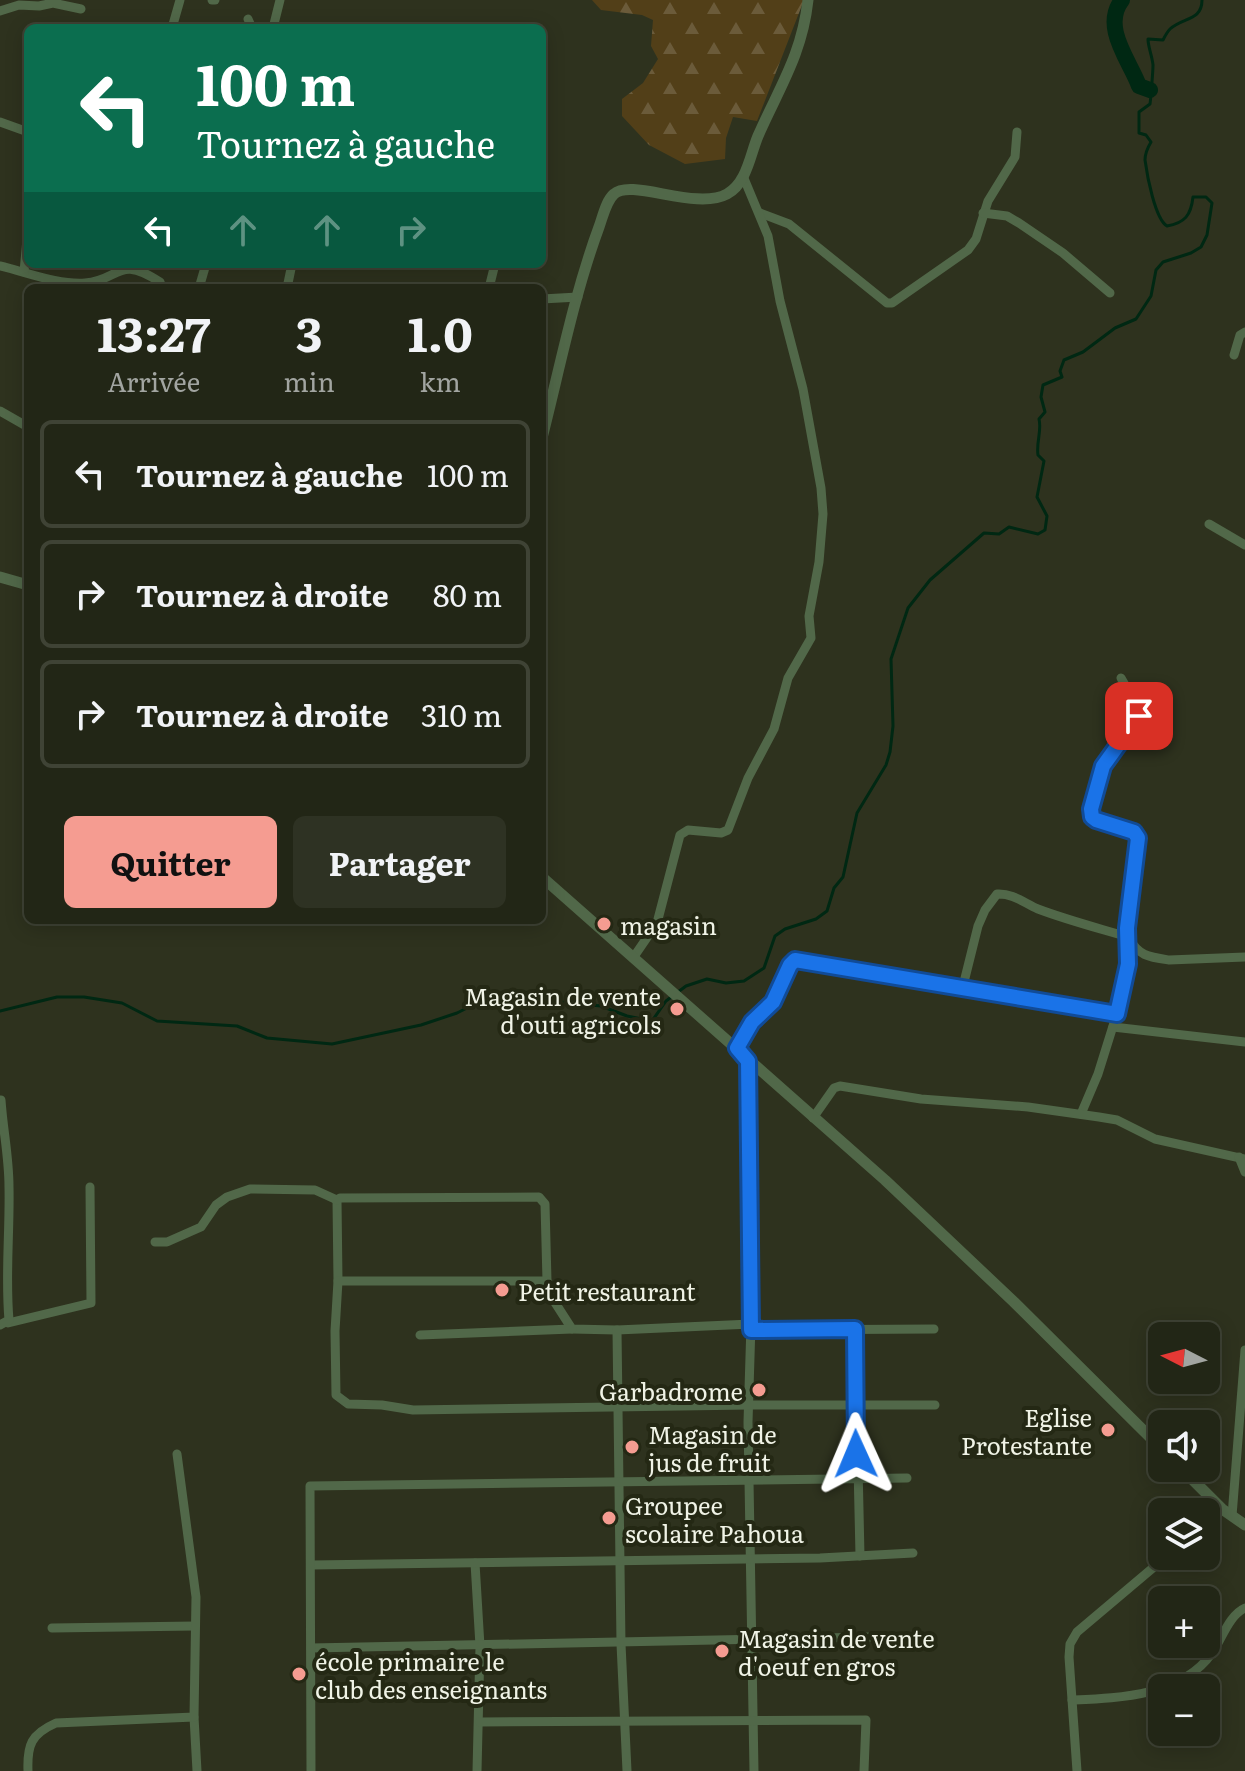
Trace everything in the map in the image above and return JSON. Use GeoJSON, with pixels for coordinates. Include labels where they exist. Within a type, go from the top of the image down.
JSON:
{"type":"FeatureCollection","features":[{"type":"Feature","properties":{"kind":"street"},"geometry":{"type":"LineString","coordinates":[[173,24],[180,0]]}},
{"type":"Feature","properties":{"kind":"street"},"geometry":{"type":"LineString","coordinates":[[274,24],[280,0]]}},
{"type":"Feature","properties":{"kind":"street"},"geometry":{"type":"LineString","coordinates":[[546,422],[586,263],[609,200],[616,191],[627,188],[688,199],[728,194],[743,176],[762,126],[790,73],[801,41],[808,0]]}},
{"type":"Feature","properties":{"kind":"street"},"geometry":{"type":"LineString","coordinates":[[0,11],[19,5],[53,3],[81,9]]}},
{"type":"Feature","properties":{"kind":"street"},"geometry":{"type":"LineString","coordinates":[[0,122],[24,131]]}},
{"type":"Feature","properties":{"kind":"street"},"geometry":{"type":"LineString","coordinates":[[760,213],[789,224],[890,304],[968,250],[976,239],[983,213],[1015,157],[1017,132]]}},
{"type":"Feature","properties":{"kind":"street"},"geometry":{"type":"LineString","coordinates":[[633,958],[657,923],[680,835],[688,830],[721,833],[728,830],[748,778],[774,729],[788,678],[811,638],[809,616],[822,537],[821,488],[803,389],[780,301],[768,236],[743,176]]}},
{"type":"Feature","properties":{"kind":"street"},"geometry":{"type":"LineString","coordinates":[[983,213],[1007,216],[1019,223],[1063,253],[1110,293]]}},
{"type":"Feature","properties":{"kind":"street"},"geometry":{"type":"LineString","coordinates":[[0,266],[86,283],[118,269],[143,268],[161,284]]}},
{"type":"Feature","properties":{"kind":"street"},"geometry":{"type":"LineString","coordinates":[[24,268],[24,272]]}},
{"type":"Feature","properties":{"kind":"street"},"geometry":{"type":"LineString","coordinates":[[546,299],[578,297]]}},
{"type":"Feature","properties":{"kind":"street"},"geometry":{"type":"LineString","coordinates":[[1234,355],[1240,335],[1245,332]]}},
{"type":"Feature","properties":{"kind":"street"},"geometry":{"type":"LineString","coordinates":[[0,411],[24,425]]}},
{"type":"Feature","properties":{"kind":"street"},"geometry":{"type":"LineString","coordinates":[[1209,524],[1245,545]]}},
{"type":"Feature","properties":{"kind":"street"},"geometry":{"type":"LineString","coordinates":[[0,577],[24,584]]}},
{"type":"Feature","properties":{"kind":"street"},"geometry":{"type":"LineString","coordinates":[[1081,1114],[1098,1074],[1126,977],[1130,898],[1138,838],[1134,832],[1096,820],[1092,817],[1091,809],[1103,766],[1139,716],[1140,711],[1121,678]]}},
{"type":"Feature","properties":{"kind":"street"},"geometry":{"type":"LineString","coordinates":[[546,881],[973,1262],[1148,1435]]}},
{"type":"Feature","properties":{"kind":"street"},"geometry":{"type":"LineString","coordinates":[[963,986],[978,926],[997,894],[1011,894],[1038,909],[1128,937],[1135,949],[1157,959],[1245,957]]}},
{"type":"Feature","properties":{"kind":"street"},"geometry":{"type":"LineString","coordinates":[[737,1048],[752,1022],[773,1002],[795,960],[1117,1014]]}},
{"type":"Feature","properties":{"kind":"street"},"geometry":{"type":"LineString","coordinates":[[1113,1027],[1245,1042]]}},
{"type":"Feature","properties":{"kind":"street"},"geometry":{"type":"LineString","coordinates":[[748,1061],[754,1771]]}},
{"type":"Feature","properties":{"kind":"street"},"geometry":{"type":"LineString","coordinates":[[813,1118],[837,1086],[950,1103],[1028,1107],[1117,1120],[1155,1139],[1242,1158],[1245,1172]]}},
{"type":"Feature","properties":{"kind":"street"},"geometry":{"type":"LineString","coordinates":[[1,1100],[4,1140],[4,1324],[91,1303],[90,1187]]}},
{"type":"Feature","properties":{"kind":"street"},"geometry":{"type":"LineString","coordinates":[[155,1242],[167,1242],[201,1227],[216,1205],[250,1189],[315,1190],[337,1200],[539,1197],[545,1204],[547,1281],[554,1301],[572,1329]]}},
{"type":"Feature","properties":{"kind":"street"},"geometry":{"type":"LineString","coordinates":[[337,1200],[336,1395],[342,1402],[413,1410],[935,1405]]}},
{"type":"Feature","properties":{"kind":"street"},"geometry":{"type":"LineString","coordinates":[[338,1281],[547,1281]]}},
{"type":"Feature","properties":{"kind":"street"},"geometry":{"type":"LineString","coordinates":[[420,1335],[572,1329],[934,1329]]}},
{"type":"Feature","properties":{"kind":"street"},"geometry":{"type":"LineString","coordinates":[[855,1329],[860,1556]]}},
{"type":"Feature","properties":{"kind":"street"},"geometry":{"type":"LineString","coordinates":[[617,1330],[621,1644],[627,1771]]}},
{"type":"Feature","properties":{"kind":"street"},"geometry":{"type":"LineString","coordinates":[[1227,1513],[1245,1350]]}},
{"type":"Feature","properties":{"kind":"street"},"geometry":{"type":"LineString","coordinates":[[177,1454],[196,1597],[194,1717],[197,1771]]}},
{"type":"Feature","properties":{"kind":"street"},"geometry":{"type":"LineString","coordinates":[[311,1771],[310,1486],[907,1478]]}},
{"type":"Feature","properties":{"kind":"street"},"geometry":{"type":"LineString","coordinates":[[1195,1482],[1227,1513],[1245,1525]]}},
{"type":"Feature","properties":{"kind":"street"},"geometry":{"type":"LineString","coordinates":[[1220,1516],[1227,1513]]}},
{"type":"Feature","properties":{"kind":"street"},"geometry":{"type":"LineString","coordinates":[[311,1565],[750,1559],[913,1553]]}},
{"type":"Feature","properties":{"kind":"street"},"geometry":{"type":"LineString","coordinates":[[475,1563],[480,1646],[477,1771]]}},
{"type":"Feature","properties":{"kind":"street"},"geometry":{"type":"LineString","coordinates":[[1077,1771],[1070,1644],[1077,1632],[1150,1570]]}},
{"type":"Feature","properties":{"kind":"street"},"geometry":{"type":"LineString","coordinates":[[1072,1700],[1119,1698],[1153,1691],[1173,1682],[1210,1657],[1236,1613],[1245,1608]]}},
{"type":"Feature","properties":{"kind":"street"},"geometry":{"type":"LineString","coordinates":[[52,1628],[195,1626]]}},
{"type":"Feature","properties":{"kind":"street"},"geometry":{"type":"LineString","coordinates":[[311,1648],[871,1637]]}},
{"type":"Feature","properties":{"kind":"street"},"geometry":{"type":"LineString","coordinates":[[28,1771],[30,1743],[43,1729],[56,1723],[194,1717]]}},
{"type":"Feature","properties":{"kind":"street"},"geometry":{"type":"LineString","coordinates":[[480,1722],[866,1720],[864,1771]]}},
{"type":"Feature","properties":{"kind":"green space"},"geometry":{"type":"Polygon","coordinates":[[[592,0],[804,0],[757,121],[733,117],[726,138],[725,159],[685,164],[649,145],[622,116],[622,99],[643,83],[658,59],[651,46],[653,20],[642,15],[601,10],[592,0]]]}},
{"type":"Feature","properties":{"kind":"waterway"},"geometry":{"type":"LineString","coordinates":[[1122,0],[1116,10],[1115,21],[1119,44],[1139,86],[1150,90]]}},
{"type":"Feature","properties":{"kind":"waterway"},"geometry":{"type":"LineString","coordinates":[[0,1011],[57,997],[84,997],[122,1003],[157,1021],[237,1026],[267,1038],[332,1044],[421,1025],[516,991],[529,993],[540,1000],[601,1006],[652,1021],[666,1001],[686,986],[707,979],[726,983],[744,981],[764,968],[775,936],[785,929],[816,919],[827,911],[834,888],[843,877],[857,813],[886,765],[890,752],[893,726],[891,659],[908,608],[930,580],[984,533],[999,534],[1009,527],[1038,534],[1045,530],[1047,516],[1037,497],[1044,461],[1038,455],[1039,419],[1045,412],[1041,397],[1043,385],[1062,377],[1060,371],[1064,360],[1083,352],[1115,328],[1136,319],[1151,296],[1156,270],[1163,262],[1201,247],[1207,235],[1212,203],[1206,197],[1193,197],[1189,213],[1178,223],[1167,226],[1163,222],[1152,196],[1145,160],[1151,142],[1146,135],[1139,133],[1139,112],[1150,104],[1151,96],[1153,65],[1148,39],[1163,40],[1175,25],[1199,12],[1202,0]]}},
{"type":"Feature","properties":{"kind":"place","name":"magasin"},"geometry":{"type":"Point","coordinates":[604,924]}},
{"type":"Feature","properties":{"kind":"place","name":"Magasin de vente d'outi agricols"},"geometry":{"type":"Point","coordinates":[677,1009]}},
{"type":"Feature","properties":{"kind":"place","name":"Petit restaurant"},"geometry":{"type":"Point","coordinates":[502,1290]}},
{"type":"Feature","properties":{"kind":"place","name":"Garbadrome"},"geometry":{"type":"Point","coordinates":[759,1390]}},
{"type":"Feature","properties":{"kind":"place","name":"Eglise Protestante"},"geometry":{"type":"Point","coordinates":[1108,1430]}},
{"type":"Feature","properties":{"kind":"place","name":"Magasin de jus de fruit"},"geometry":{"type":"Point","coordinates":[632,1447]}},
{"type":"Feature","properties":{"kind":"place","name":"Groupee scolaire Pahoua"},"geometry":{"type":"Point","coordinates":[609,1518]}},
{"type":"Feature","properties":{"kind":"place","name":"Magasin de vente d'oeuf en gros"},"geometry":{"type":"Point","coordinates":[722,1651]}},
{"type":"Feature","properties":{"kind":"place","name":"école primaire le club des enseignants"},"geometry":{"type":"Point","coordinates":[299,1674]}},
{"type":"Feature","properties":{"kind":"route"},"geometry":{"type":"LineString","coordinates":[[856,1454],[855,1329],[751,1330],[748,1061],[737,1048],[752,1022],[773,1002],[795,960],[1117,1014],[1128,964],[1127,928],[1138,838],[1134,832],[1096,820],[1092,817],[1091,809],[1103,766],[1139,716]]}}]}
